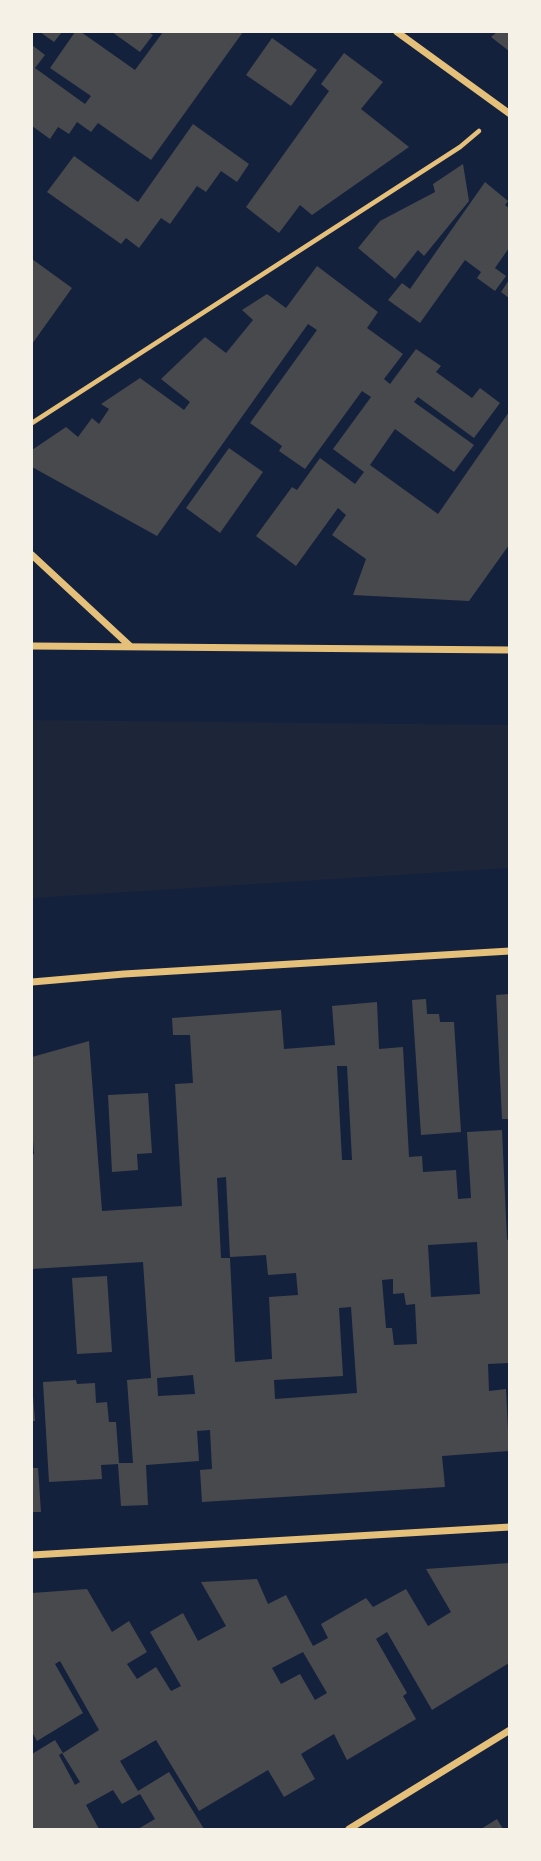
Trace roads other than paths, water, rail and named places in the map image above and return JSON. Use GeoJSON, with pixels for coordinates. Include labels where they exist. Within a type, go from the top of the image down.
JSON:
{"type":"FeatureCollection","features":[{"type":"Feature","properties":{"kind":"street"},"geometry":{"type":"LineString","coordinates":[[397,32],[506,111]]}},
{"type":"Feature","properties":{"kind":"street"},"geometry":{"type":"LineString","coordinates":[[32,555],[130,647]]}},
{"type":"Feature","properties":{"kind":"street"},"geometry":{"type":"LineString","coordinates":[[32,646],[509,650]]}},
{"type":"Feature","properties":{"kind":"street"},"geometry":{"type":"LineString","coordinates":[[32,982],[509,951]]}},
{"type":"Feature","properties":{"kind":"street"},"geometry":{"type":"LineString","coordinates":[[32,1555],[509,1527]]}},
{"type":"Feature","properties":{"kind":"street"},"geometry":{"type":"LineString","coordinates":[[349,1829],[509,1730]]}}]}
